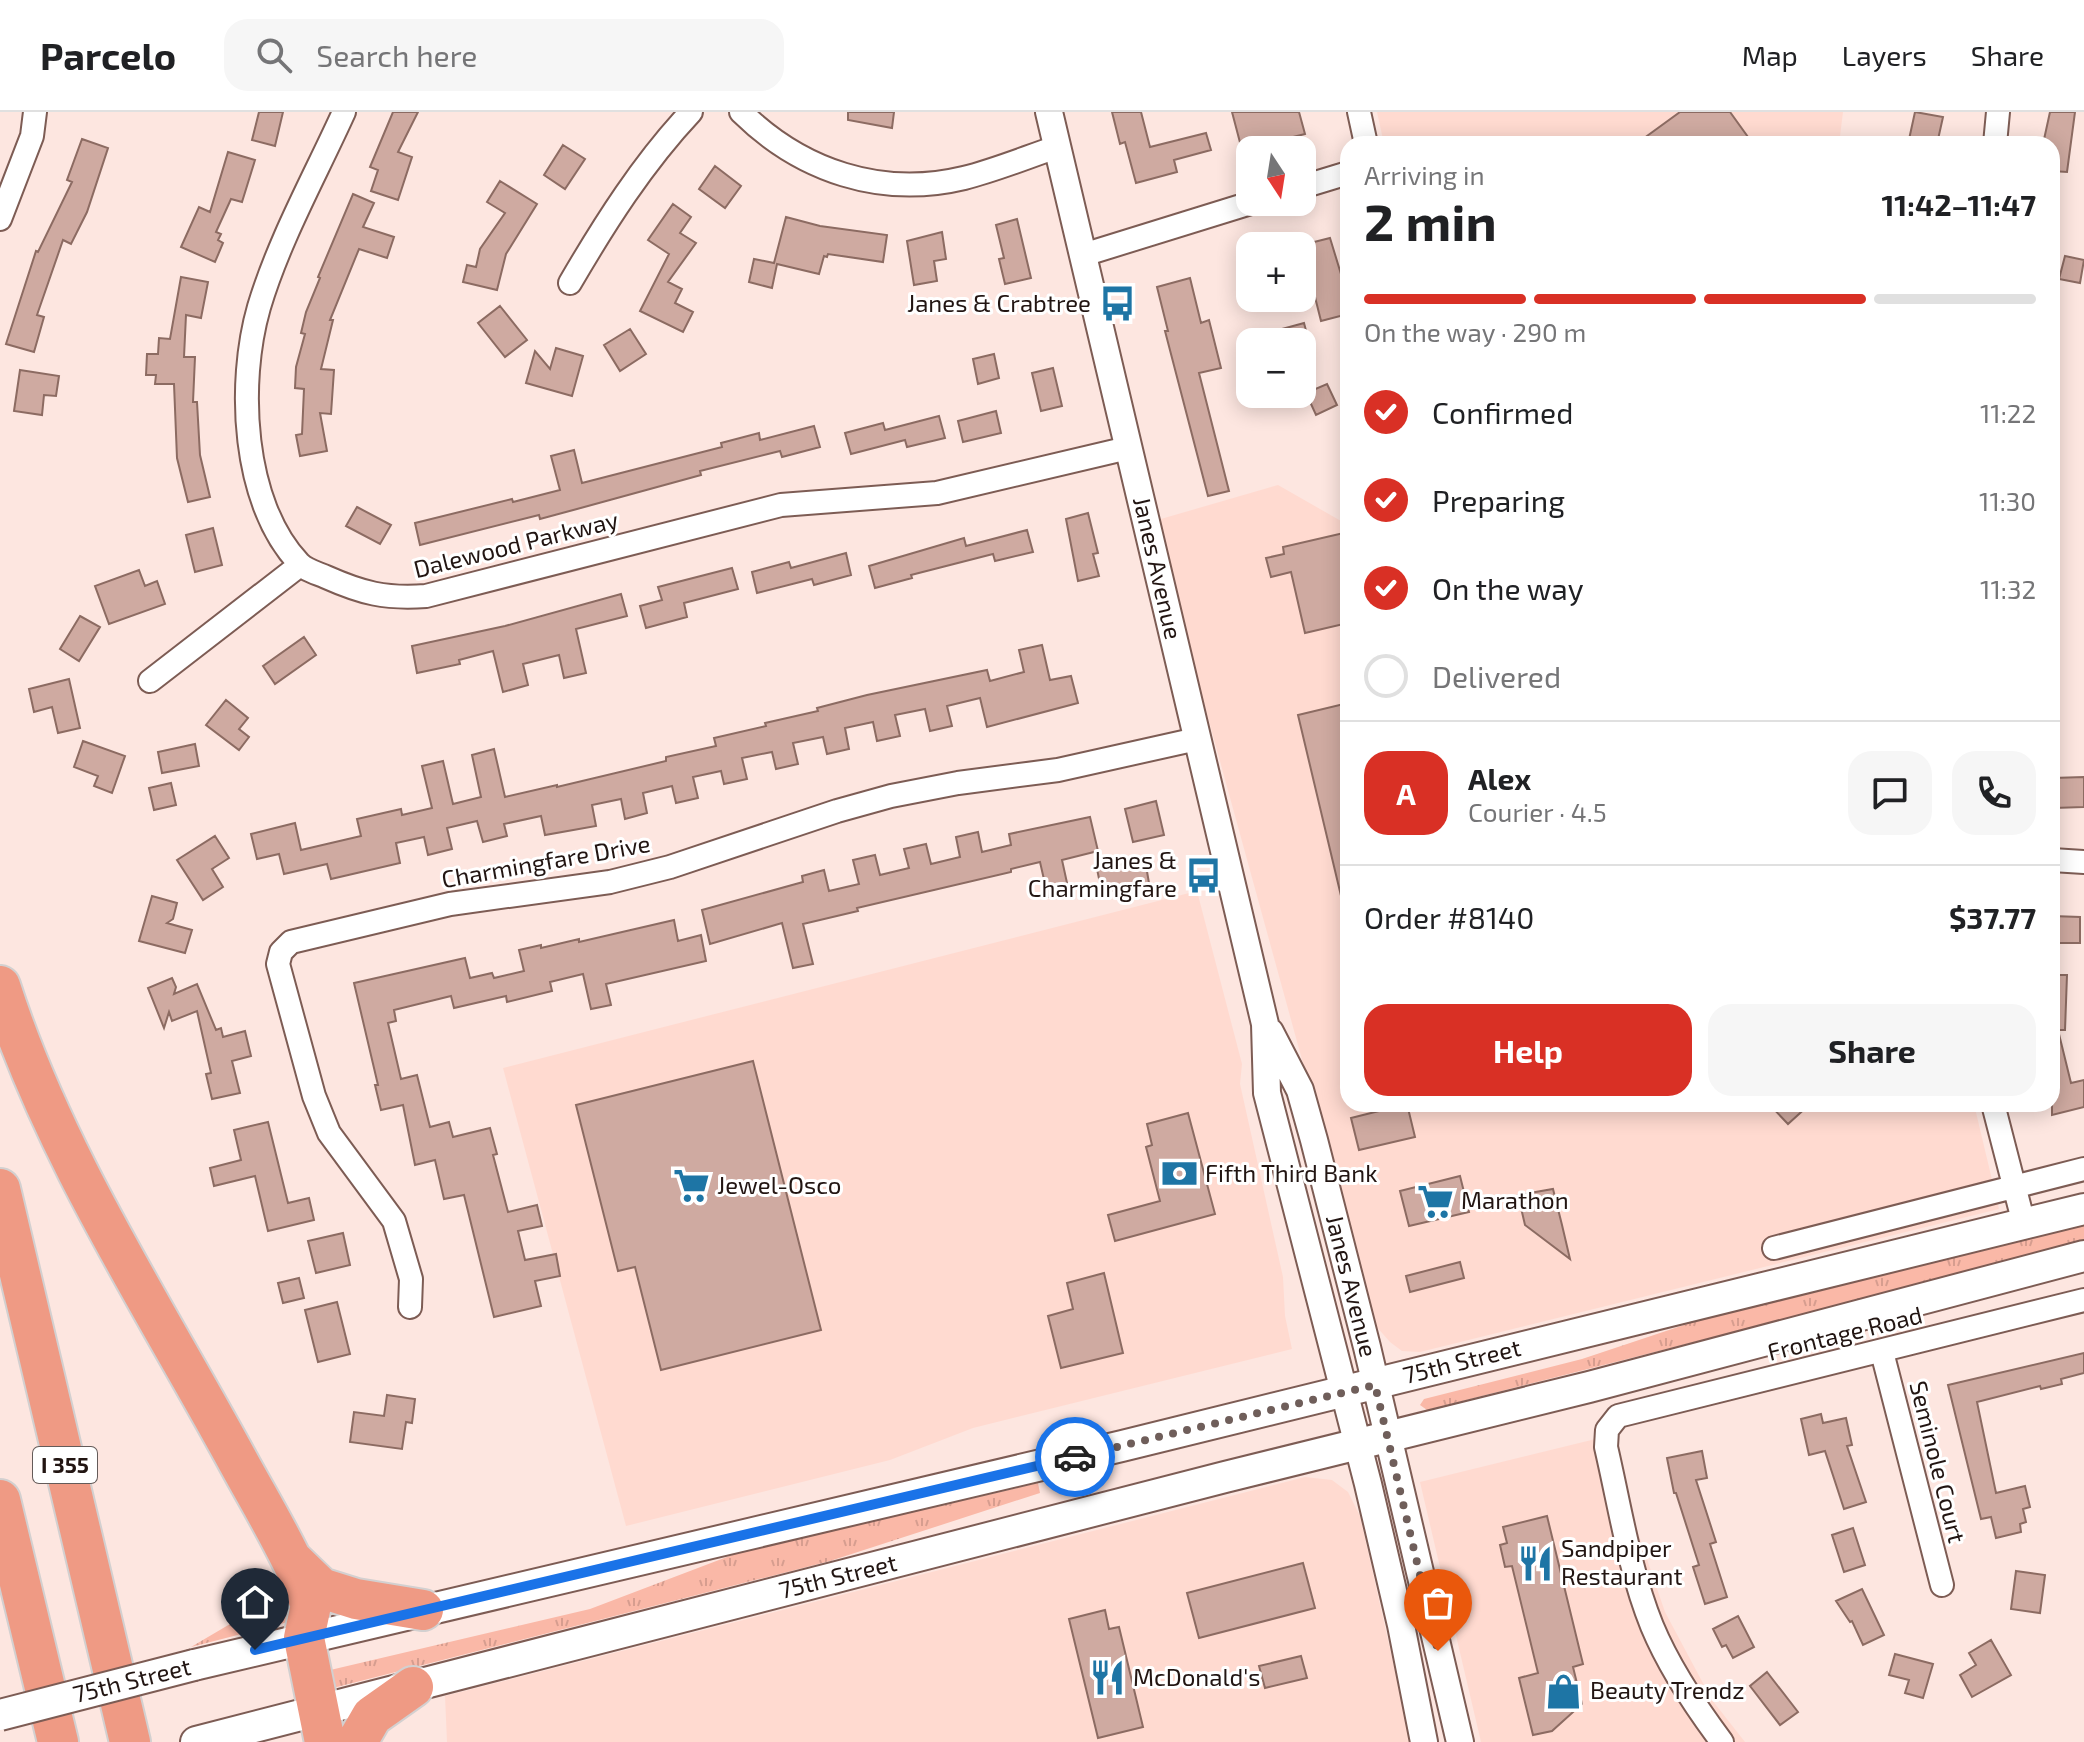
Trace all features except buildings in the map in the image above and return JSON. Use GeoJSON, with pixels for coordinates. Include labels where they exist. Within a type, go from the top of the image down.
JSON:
{"type":"FeatureCollection","features":[{"type":"Feature","properties":{"kind":"highway"},"geometry":{"type":"LineString","coordinates":[[0,986],[11,1022],[98,1210],[292,1559],[311,1605],[304,1638],[321,1726]]}},
{"type":"Feature","properties":{"kind":"highway","name":"I 355"},"geometry":{"type":"LineString","coordinates":[[0,1189],[130,1742]]}},
{"type":"Feature","properties":{"kind":"highway"},"geometry":{"type":"LineString","coordinates":[[0,1500],[58,1742]]}},
{"type":"Feature","properties":{"kind":"highway"},"geometry":{"type":"LineString","coordinates":[[292,1559],[321,1588],[356,1599],[423,1610]]}},
{"type":"Feature","properties":{"kind":"highway"},"geometry":{"type":"LineString","coordinates":[[357,1742],[372,1716],[413,1687]]}},
{"type":"Feature","properties":{"kind":"main road","name":"75th Street"},"geometry":{"type":"LineString","coordinates":[[0,1715],[304,1638],[1375,1385],[1538,1342],[2084,1209]]}},
{"type":"Feature","properties":{"kind":"main road","name":"75th Street"},"geometry":{"type":"LineString","coordinates":[[204,1740],[321,1726],[413,1687],[1650,1371],[2084,1256]]}},
{"type":"Feature","properties":{"kind":"street"},"geometry":{"type":"LineString","coordinates":[[0,219],[32,136],[35,112]]}},
{"type":"Feature","properties":{"kind":"street"},"geometry":{"type":"LineString","coordinates":[[150,681],[300,565],[274,524],[259,488],[248,429],[248,373],[258,309],[270,273],[344,112]]}},
{"type":"Feature","properties":{"kind":"street"},"geometry":{"type":"LineString","coordinates":[[570,283],[598,235],[660,144],[691,112]]}},
{"type":"Feature","properties":{"kind":"street"},"geometry":{"type":"LineString","coordinates":[[741,112],[792,153],[839,174],[896,186],[965,178],[1057,147]]}},
{"type":"Feature","properties":{"kind":"street","name":"Janes Avenue"},"geometry":{"type":"LineString","coordinates":[[1049,112],[1265,1024],[1267,1093],[1358,1444],[1401,1625],[1424,1742]]}},
{"type":"Feature","properties":{"kind":"street"},"geometry":{"type":"LineString","coordinates":[[1359,112],[1364,136]]}},
{"type":"Feature","properties":{"kind":"street"},"geometry":{"type":"LineString","coordinates":[[1996,136],[1998,112]]}},
{"type":"Feature","properties":{"kind":"street"},"geometry":{"type":"LineString","coordinates":[[1316,183],[1340,175]]}},
{"type":"Feature","properties":{"kind":"street"},"geometry":{"type":"LineString","coordinates":[[1083,255],[1236,208]]}},
{"type":"Feature","properties":{"kind":"street","name":"Dalewood Parkway"},"geometry":{"type":"LineString","coordinates":[[300,565],[358,591],[382,597],[426,596],[781,505],[937,493],[1128,448]]}},
{"type":"Feature","properties":{"kind":"street","name":"Charmingfare Drive"},"geometry":{"type":"LineString","coordinates":[[410,1307],[411,1279],[394,1221],[329,1133],[314,1096],[278,964],[281,952],[291,942],[450,904],[610,882],[682,863],[891,796],[958,783],[1058,770],[1197,739]]}},
{"type":"Feature","properties":{"kind":"street"},"geometry":{"type":"LineString","coordinates":[[2060,860],[2084,862]]}},
{"type":"Feature","properties":{"kind":"street","name":"Janes Avenue"},"geometry":{"type":"LineString","coordinates":[[1265,1024],[1300,1090],[1339,1235],[1460,1742]]}},
{"type":"Feature","properties":{"kind":"street"},"geometry":{"type":"LineString","coordinates":[[1995,1112],[2024,1224]]}},
{"type":"Feature","properties":{"kind":"street"},"geometry":{"type":"LineString","coordinates":[[1774,1248],[2084,1169]]}},
{"type":"Feature","properties":{"kind":"street","name":"Frontage Road"},"geometry":{"type":"LineString","coordinates":[[1722,1742],[1669,1660],[1653,1629],[1638,1588],[1606,1447],[1607,1430],[1618,1416],[2084,1300]]}},
{"type":"Feature","properties":{"kind":"street","name":"Seminole Court"},"geometry":{"type":"LineString","coordinates":[[1882,1352],[1942,1585]]}},
{"type":"Feature","properties":{"kind":"shaded area"},"geometry":{"type":"Polygon","coordinates":[[[1377,112],[1843,112],[1840,136],[1382,136],[1377,112]]]}},
{"type":"Feature","properties":{"kind":"shaded area"},"geometry":{"type":"Polygon","coordinates":[[[1278,485],[1340,520],[1340,1112],[1976,1112],[1999,1209],[1420,1352],[1402,1351],[1390,1342],[1375,1325],[1154,521],[1278,485]]]}},
{"type":"Feature","properties":{"kind":"shaded area"},"geometry":{"type":"Polygon","coordinates":[[[1197,891],[1242,1064],[1240,1084],[1283,1277],[1285,1316],[1292,1349],[973,1428],[890,1460],[626,1526],[503,1068],[1197,891]]]}},
{"type":"Feature","properties":{"kind":"shaded area"},"geometry":{"type":"Polygon","coordinates":[[[1616,1434],[1634,1521],[1665,1612],[1712,1700],[1745,1742],[1481,1742],[1420,1482],[1616,1434]]]}},
{"type":"Feature","properties":{"kind":"shaded area"},"geometry":{"type":"Polygon","coordinates":[[[1305,1477],[1332,1480],[1348,1492],[1360,1516],[1411,1742],[447,1742],[445,1696],[1305,1477]]]}},
{"type":"Feature","properties":{"kind":"green space"},"geometry":{"type":"Polygon","coordinates":[[[2084,1225],[2084,1243],[1427,1410],[1420,1405],[1424,1399],[1582,1359],[1708,1317],[2084,1225]]]}},
{"type":"Feature","properties":{"kind":"green space"},"geometry":{"type":"Polygon","coordinates":[[[1038,1483],[1040,1493],[830,1561],[333,1688],[326,1671],[590,1609],[740,1552],[1038,1483]]]}},
{"type":"Feature","properties":{"kind":"green space"},"geometry":{"type":"Polygon","coordinates":[[[293,1587],[301,1601],[288,1622],[191,1647],[293,1587]]]}},
{"type":"Feature","properties":{"kind":"way so far"},"geometry":{"type":"LineString","coordinates":[[1075,1457],[1375,1385],[1438,1651]]}},
{"type":"Feature","properties":{"kind":"place","name":"Janes & Crabtree"},"geometry":{"type":"Point","coordinates":[1117,304]}},
{"type":"Feature","properties":{"kind":"place","name":"Janes & Charmingfare"},"geometry":{"type":"Point","coordinates":[1203,875]}},
{"type":"Feature","properties":{"kind":"place","name":"Fifth Third Bank"},"geometry":{"type":"Point","coordinates":[1179,1174]}},
{"type":"Feature","properties":{"kind":"place","name":"Jewel-Osco"},"geometry":{"type":"Point","coordinates":[691,1186]}},
{"type":"Feature","properties":{"kind":"place","name":"Marathon"},"geometry":{"type":"Point","coordinates":[1435,1201]}},
{"type":"Feature","properties":{"kind":"place","name":"Sandpiper Restaurant"},"geometry":{"type":"Point","coordinates":[1535,1563]}},
{"type":"Feature","properties":{"kind":"place","name":"McDonald's"},"geometry":{"type":"Point","coordinates":[1107,1678]}},
{"type":"Feature","properties":{"kind":"place","name":"Beauty Trendz"},"geometry":{"type":"Point","coordinates":[1564,1691]}},
{"type":"Feature","properties":{"kind":"route"},"geometry":{"type":"LineString","coordinates":[[255,1650],[1075,1457]]}}]}
